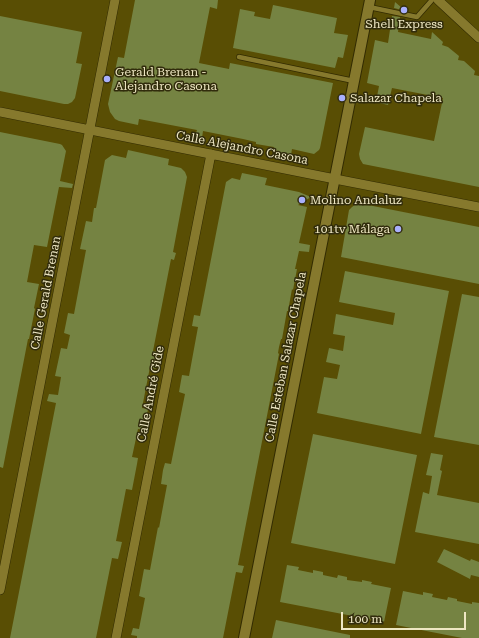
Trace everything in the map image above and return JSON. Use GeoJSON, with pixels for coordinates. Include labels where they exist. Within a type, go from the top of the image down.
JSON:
{"type":"FeatureCollection","features":[{"type":"Feature","properties":{"kind":"street","name":"Calle Gerald Brenan"},"geometry":{"type":"LineString","coordinates":[[0,590],[115,0]]}},
{"type":"Feature","properties":{"kind":"street"},"geometry":{"type":"LineString","coordinates":[[438,0],[479,38]]}},
{"type":"Feature","properties":{"kind":"street","name":"Calle Esteban Salazar Chapela"},"geometry":{"type":"LineString","coordinates":[[244,638],[369,3]]}},
{"type":"Feature","properties":{"kind":"street","name":"Calle Alejandro Casona"},"geometry":{"type":"LineString","coordinates":[[0,112],[335,179],[479,206]]}},
{"type":"Feature","properties":{"kind":"street","name":"Calle André Gide"},"geometry":{"type":"LineString","coordinates":[[116,638],[211,154]]}},
{"type":"Feature","properties":{"kind":"lane"},"geometry":{"type":"LineString","coordinates":[[369,3],[417,17],[432,0]]}},
{"type":"Feature","properties":{"kind":"lane"},"geometry":{"type":"LineString","coordinates":[[239,57],[354,80]]}},
{"type":"Feature","properties":{"kind":"shaded area"},"geometry":{"type":"Polygon","coordinates":[[[0,0],[479,0],[479,638],[0,638],[0,0]]]}},
{"type":"Feature","properties":{"kind":"building"},"geometry":{"type":"Polygon","coordinates":[[[135,0],[218,0],[217,9],[210,7],[199,63],[229,69],[230,63],[333,83],[319,150],[314,154],[292,149],[291,155],[273,152],[274,147],[256,144],[256,142],[243,139],[203,131],[202,138],[195,136],[197,130],[139,119],[138,125],[115,119],[110,112],[108,104],[118,57],[124,58],[135,0]]]}},
{"type":"Feature","properties":{"kind":"building"},"geometry":{"type":"Polygon","coordinates":[[[395,2],[402,8],[402,10],[394,8],[395,2]]]}},
{"type":"Feature","properties":{"kind":"building"},"geometry":{"type":"Polygon","coordinates":[[[273,5],[337,18],[334,33],[348,35],[343,58],[338,57],[335,68],[233,48],[240,9],[255,12],[254,16],[270,19],[273,5]]]}},
{"type":"Feature","properties":{"kind":"building"},"geometry":{"type":"Polygon","coordinates":[[[0,16],[82,32],[76,63],[82,64],[75,98],[72,102],[64,104],[0,91],[0,16]]]}},
{"type":"Feature","properties":{"kind":"building"},"geometry":{"type":"Polygon","coordinates":[[[392,16],[400,17],[398,32],[431,39],[432,32],[443,42],[442,45],[448,47],[459,56],[458,60],[464,61],[475,71],[474,75],[479,76],[479,187],[363,164],[360,159],[359,154],[365,127],[434,141],[443,98],[392,88],[388,105],[376,102],[379,86],[367,83],[375,40],[388,43],[392,16]]]}},
{"type":"Feature","properties":{"kind":"building"},"geometry":{"type":"Polygon","coordinates":[[[0,132],[62,145],[66,151],[60,181],[73,184],[72,188],[59,187],[47,247],[34,245],[27,282],[39,284],[3,468],[0,467],[0,132]]]}},
{"type":"Feature","properties":{"kind":"building"},"geometry":{"type":"Polygon","coordinates":[[[128,150],[169,159],[168,165],[181,168],[187,177],[173,252],[176,253],[174,260],[171,259],[153,351],[159,352],[156,369],[150,367],[142,408],[148,409],[144,430],[138,429],[132,457],[138,458],[132,490],[126,489],[116,541],[122,542],[118,559],[112,558],[96,638],[10,638],[56,403],[47,401],[49,394],[58,395],[61,377],[55,376],[61,348],[67,349],[70,335],[64,333],[68,313],[74,314],[86,250],[80,249],[86,221],[92,222],[105,160],[112,155],[126,158],[128,150]]]}},
{"type":"Feature","properties":{"kind":"building"},"geometry":{"type":"Polygon","coordinates":[[[242,173],[267,178],[265,185],[299,192],[311,197],[298,205],[307,207],[299,243],[310,245],[309,252],[299,251],[295,269],[297,269],[293,290],[292,289],[279,347],[279,354],[238,565],[244,566],[242,573],[236,572],[223,638],[137,638],[137,636],[131,635],[133,628],[139,629],[145,598],[139,596],[144,569],[150,570],[158,527],[159,528],[167,485],[161,484],[163,470],[165,463],[171,464],[185,394],[179,392],[182,375],[189,376],[198,327],[192,326],[194,315],[200,316],[226,182],[232,178],[240,180],[242,173]]]}},
{"type":"Feature","properties":{"kind":"building"},"geometry":{"type":"Polygon","coordinates":[[[356,204],[479,227],[479,284],[341,257],[349,210],[356,204]]]}},
{"type":"Feature","properties":{"kind":"building"},"geometry":{"type":"Polygon","coordinates":[[[345,271],[449,291],[421,434],[317,413],[324,377],[337,379],[340,365],[326,362],[329,348],[343,351],[345,336],[333,334],[336,314],[393,325],[395,313],[339,302],[345,271]]]}},
{"type":"Feature","properties":{"kind":"building"},"geometry":{"type":"Polygon","coordinates":[[[462,294],[479,297],[479,445],[434,437],[462,294]]]}},
{"type":"Feature","properties":{"kind":"building"},"geometry":{"type":"Polygon","coordinates":[[[313,434],[417,455],[395,564],[291,543],[313,434]]]}},
{"type":"Feature","properties":{"kind":"building"},"geometry":{"type":"Polygon","coordinates":[[[431,453],[443,455],[440,470],[442,471],[437,495],[479,503],[479,544],[415,532],[423,492],[429,494],[432,476],[426,475],[431,453]]]}},
{"type":"Feature","properties":{"kind":"building"},"geometry":{"type":"Polygon","coordinates":[[[444,549],[470,561],[471,559],[479,562],[479,577],[471,575],[470,579],[437,562],[444,549]]]}},
{"type":"Feature","properties":{"kind":"building"},"geometry":{"type":"Polygon","coordinates":[[[287,565],[299,567],[298,570],[313,573],[313,570],[323,572],[323,575],[337,578],[338,575],[347,577],[347,580],[362,582],[362,580],[372,582],[371,584],[391,588],[384,622],[280,602],[287,565]]]}},
{"type":"Feature","properties":{"kind":"building"},"geometry":{"type":"Polygon","coordinates":[[[403,591],[423,595],[423,592],[433,594],[432,597],[447,600],[448,597],[457,599],[457,601],[472,604],[472,602],[479,603],[479,638],[462,638],[396,625],[403,591]]]}},
{"type":"Feature","properties":{"kind":"building"},"geometry":{"type":"Polygon","coordinates":[[[276,620],[350,635],[350,638],[272,638],[276,620]]]}},
{"type":"Feature","properties":{"kind":"place","name":"Shell Express"},"geometry":{"type":"Point","coordinates":[404,10]}},
{"type":"Feature","properties":{"kind":"place","name":"Gerald Brenan - Alejandro Casona"},"geometry":{"type":"Point","coordinates":[107,79]}},
{"type":"Feature","properties":{"kind":"place","name":"Salazar Chapela"},"geometry":{"type":"Point","coordinates":[342,98]}},
{"type":"Feature","properties":{"kind":"place","name":"Molino Andaluz"},"geometry":{"type":"Point","coordinates":[302,200]}},
{"type":"Feature","properties":{"kind":"place","name":"101tv Málaga"},"geometry":{"type":"Point","coordinates":[398,229]}}]}
